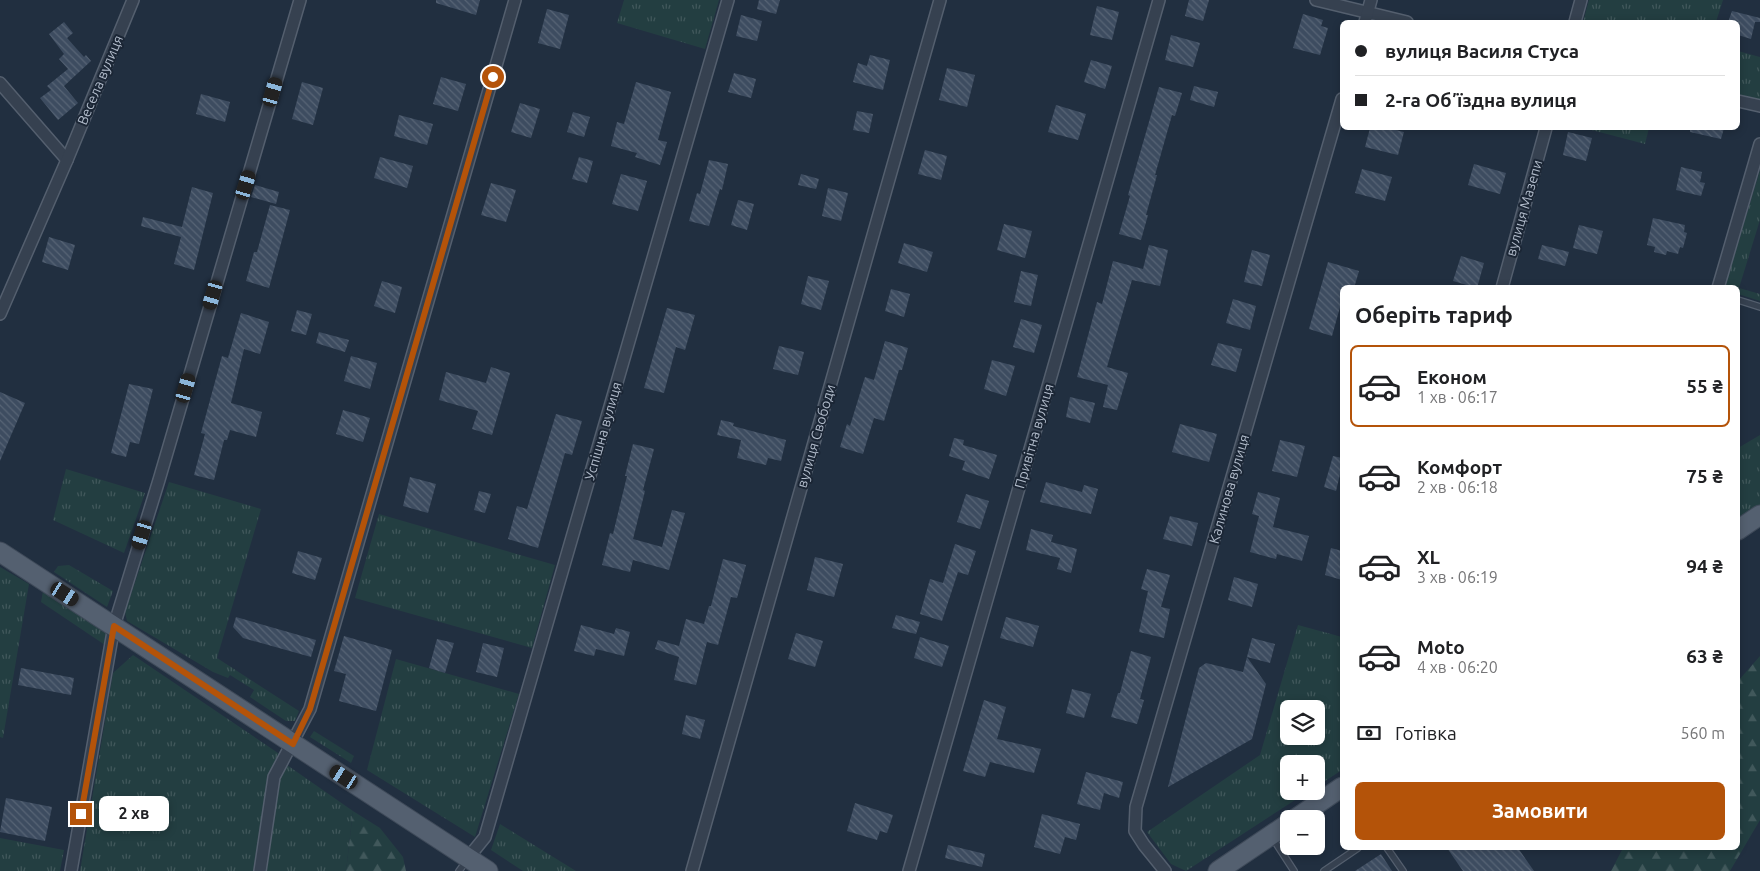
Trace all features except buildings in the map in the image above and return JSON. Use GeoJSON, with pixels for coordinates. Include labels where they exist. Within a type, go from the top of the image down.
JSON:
{"type":"FeatureCollection","features":[{"type":"Feature","properties":{"kind":"main road"},"geometry":{"type":"LineString","coordinates":[[1740,529],[1760,516]]}},
{"type":"Feature","properties":{"kind":"main road"},"geometry":{"type":"LineString","coordinates":[[0,552],[293,744],[464,864],[488,871]]}},
{"type":"Feature","properties":{"kind":"main road"},"geometry":{"type":"LineString","coordinates":[[1308,810],[1340,788]]}},
{"type":"Feature","properties":{"kind":"main road"},"geometry":{"type":"LineString","coordinates":[[1218,871],[1280,829]]}},
{"type":"Feature","properties":{"kind":"street","name":"Весела вулиця"},"geometry":{"type":"LineString","coordinates":[[0,314],[67,160],[133,0]]}},
{"type":"Feature","properties":{"kind":"street"},"geometry":{"type":"LineString","coordinates":[[71,871],[114,626],[159,480],[300,0]]}},
{"type":"Feature","properties":{"kind":"street"},"geometry":{"type":"LineString","coordinates":[[260,871],[274,777],[310,709],[515,0]]}},
{"type":"Feature","properties":{"kind":"street","name":"Успішна вулиця"},"geometry":{"type":"LineString","coordinates":[[464,864],[485,837],[728,0]]}},
{"type":"Feature","properties":{"kind":"street","name":"вулиця Свободи"},"geometry":{"type":"LineString","coordinates":[[692,871],[940,0]]}},
{"type":"Feature","properties":{"kind":"street","name":"Привітна вулиця"},"geometry":{"type":"LineString","coordinates":[[909,871],[1159,0]]}},
{"type":"Feature","properties":{"kind":"street"},"geometry":{"type":"LineString","coordinates":[[1316,0],[1366,18],[1387,20]]}},
{"type":"Feature","properties":{"kind":"street"},"geometry":{"type":"LineString","coordinates":[[1366,18],[1371,0]]}},
{"type":"Feature","properties":{"kind":"street"},"geometry":{"type":"LineString","coordinates":[[1576,20],[1581,0]]}},
{"type":"Feature","properties":{"kind":"street"},"geometry":{"type":"LineString","coordinates":[[0,84],[67,160]]}},
{"type":"Feature","properties":{"kind":"street"},"geometry":{"type":"LineString","coordinates":[[1740,101],[1760,106]]}},
{"type":"Feature","properties":{"kind":"street","name":"Калинова вулиця"},"geometry":{"type":"LineString","coordinates":[[1165,871],[1136,831],[1136,807],[1340,106]]}},
{"type":"Feature","properties":{"kind":"street","name":"вулиця Мазепи"},"geometry":{"type":"LineString","coordinates":[[1503,285],[1545,130]]}},
{"type":"Feature","properties":{"kind":"street"},"geometry":{"type":"LineString","coordinates":[[1719,285],[1760,144]]}},
{"type":"Feature","properties":{"kind":"lane"},"geometry":{"type":"LineString","coordinates":[[1740,301],[1760,307]]}},
{"type":"Feature","properties":{"kind":"lane"},"geometry":{"type":"LineString","coordinates":[[1271,835],[1294,871]]}},
{"type":"Feature","properties":{"kind":"lane"},"geometry":{"type":"LineString","coordinates":[[1324,871],[1355,850]]}},
{"type":"Feature","properties":{"kind":"lane"},"geometry":{"type":"LineString","coordinates":[[1388,850],[1403,871]]}},
{"type":"Feature","properties":{"kind":"green space"},"geometry":{"type":"Polygon","coordinates":[[[624,0],[719,0],[705,49],[617,23],[624,0]]]}},
{"type":"Feature","properties":{"kind":"green space"},"geometry":{"type":"Polygon","coordinates":[[[1589,0],[1723,0],[1717,20],[1584,20],[1589,0]]]}},
{"type":"Feature","properties":{"kind":"green space"},"geometry":{"type":"Polygon","coordinates":[[[1740,52],[1760,57],[1760,100],[1740,95],[1740,52]]]}},
{"type":"Feature","properties":{"kind":"green space"},"geometry":{"type":"Polygon","coordinates":[[[1592,130],[1648,130],[1645,144],[1592,130]]]}},
{"type":"Feature","properties":{"kind":"green space"},"geometry":{"type":"Polygon","coordinates":[[[1760,170],[1760,220],[1740,285],[1726,285],[1760,170]]]}},
{"type":"Feature","properties":{"kind":"green space"},"geometry":{"type":"Polygon","coordinates":[[[1740,288],[1760,294],[1760,301],[1740,295],[1740,288]]]}},
{"type":"Feature","properties":{"kind":"green space"},"geometry":{"type":"Polygon","coordinates":[[[1760,435],[1760,505],[1740,519],[1740,447],[1760,435]]]}},
{"type":"Feature","properties":{"kind":"green space"},"geometry":{"type":"Polygon","coordinates":[[[66,469],[145,493],[124,553],[53,520],[66,469]]]}},
{"type":"Feature","properties":{"kind":"green space"},"geometry":{"type":"Polygon","coordinates":[[[169,482],[261,509],[217,658],[299,711],[295,721],[286,721],[250,697],[254,690],[230,675],[228,678],[213,672],[127,621],[125,612],[169,482]]]}},
{"type":"Feature","properties":{"kind":"green space"},"geometry":{"type":"Polygon","coordinates":[[[379,514],[555,565],[532,648],[355,598],[379,514]]]}},
{"type":"Feature","properties":{"kind":"green space"},"geometry":{"type":"Polygon","coordinates":[[[69,565],[113,591],[107,607],[54,572],[58,566],[69,565]]]}},
{"type":"Feature","properties":{"kind":"green space"},"geometry":{"type":"Polygon","coordinates":[[[0,567],[29,584],[3,738],[0,737],[0,567]]]}},
{"type":"Feature","properties":{"kind":"green space"},"geometry":{"type":"Polygon","coordinates":[[[43,591],[107,634],[105,645],[41,602],[43,591]]]}},
{"type":"Feature","properties":{"kind":"green space"},"geometry":{"type":"Polygon","coordinates":[[[1298,625],[1340,636],[1340,771],[1325,781],[1325,755],[1280,755],[1280,800],[1295,800],[1186,871],[1171,864],[1147,832],[1260,755],[1298,625]]]}},
{"type":"Feature","properties":{"kind":"green space"},"geometry":{"type":"Polygon","coordinates":[[[133,655],[281,755],[269,773],[255,871],[80,871],[113,673],[133,655]]]}},
{"type":"Feature","properties":{"kind":"green space"},"geometry":{"type":"Polygon","coordinates":[[[1760,656],[1760,820],[1730,871],[1611,871],[1622,850],[1740,850],[1740,679],[1760,656]]]}},
{"type":"Feature","properties":{"kind":"green space"},"geometry":{"type":"Polygon","coordinates":[[[396,659],[519,694],[475,837],[367,770],[396,659]]]}},
{"type":"Feature","properties":{"kind":"green space"},"geometry":{"type":"Polygon","coordinates":[[[314,731],[354,756],[351,763],[310,737],[314,731]]]}},
{"type":"Feature","properties":{"kind":"green space"},"geometry":{"type":"Polygon","coordinates":[[[287,765],[353,811],[346,871],[266,871],[279,778],[287,765]]]}},
{"type":"Feature","properties":{"kind":"green space"},"geometry":{"type":"Polygon","coordinates":[[[353,811],[380,828],[403,857],[406,871],[346,871],[353,811]]]}},
{"type":"Feature","properties":{"kind":"green space"},"geometry":{"type":"Polygon","coordinates":[[[500,824],[576,871],[523,871],[491,850],[500,824]]]}},
{"type":"Feature","properties":{"kind":"green space"},"geometry":{"type":"Polygon","coordinates":[[[0,838],[64,850],[60,871],[0,871],[0,838]]]}},
{"type":"Feature","properties":{"kind":"route"},"geometry":{"type":"LineString","coordinates":[[81,814],[114,626],[293,744],[310,709],[493,77]]}}]}
